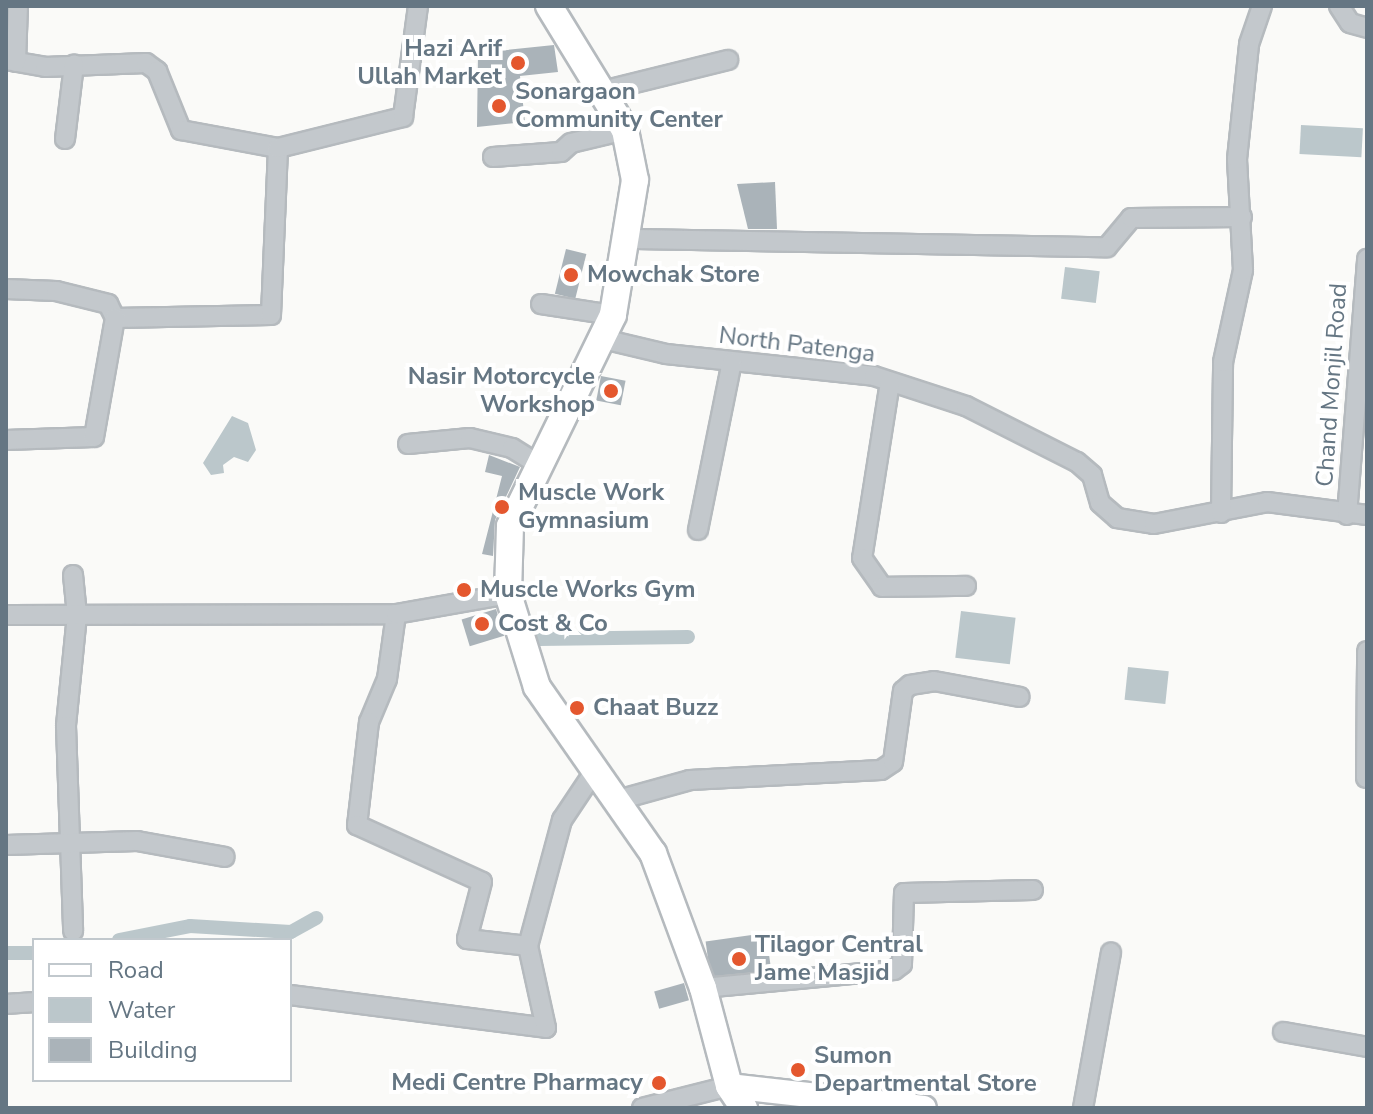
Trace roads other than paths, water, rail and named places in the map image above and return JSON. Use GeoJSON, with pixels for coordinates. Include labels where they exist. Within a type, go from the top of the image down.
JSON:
{"type":"FeatureCollection","features":[{"type":"Feature","properties":{"kind":"highway"},"geometry":{"type":"LineString","coordinates":[[549,6],[625,130],[635,180],[630,239],[608,327],[510,526],[508,594],[537,687],[653,853],[703,988],[729,1086],[744,1108]]}},
{"type":"Feature","properties":{"kind":"main road"},"geometry":{"type":"LineString","coordinates":[[729,1086],[843,1102],[924,1108]]}},
{"type":"Feature","properties":{"kind":"street"},"geometry":{"type":"LineString","coordinates":[[18,6],[11,61],[74,65],[146,63],[157,71],[181,130],[278,148],[403,117],[418,6]]}},
{"type":"Feature","properties":{"kind":"street"},"geometry":{"type":"LineString","coordinates":[[1221,513],[1223,362],[1243,270],[1237,159],[1249,44],[1262,6]]}},
{"type":"Feature","properties":{"kind":"street"},"geometry":{"type":"LineString","coordinates":[[1339,6],[1350,23],[1367,28]]}},
{"type":"Feature","properties":{"kind":"street"},"geometry":{"type":"LineString","coordinates":[[602,91],[728,60]]}},
{"type":"Feature","properties":{"kind":"street"},"geometry":{"type":"LineString","coordinates":[[65,139],[74,65]]}},
{"type":"Feature","properties":{"kind":"street"},"geometry":{"type":"LineString","coordinates":[[493,157],[561,152],[571,143],[625,130]]}},
{"type":"Feature","properties":{"kind":"street"},"geometry":{"type":"LineString","coordinates":[[115,318],[271,315],[278,148]]}},
{"type":"Feature","properties":{"kind":"street"},"geometry":{"type":"LineString","coordinates":[[630,239],[1107,247],[1131,218],[1242,217]]}},
{"type":"Feature","properties":{"kind":"street","name":"Chand Monjil Road"},"geometry":{"type":"LineString","coordinates":[[1347,515],[1367,259]]}},
{"type":"Feature","properties":{"kind":"street"},"geometry":{"type":"LineString","coordinates":[[6,289],[56,291],[108,304],[115,318],[94,437],[6,440]]}},
{"type":"Feature","properties":{"kind":"street","name":"North Patenga"},"geometry":{"type":"LineString","coordinates":[[541,304],[608,327],[732,362],[890,382],[966,406],[1077,462],[1092,475],[1100,503],[1117,518],[1154,524],[1267,502],[1347,515],[1367,515]]}},
{"type":"Feature","properties":{"kind":"street"},"geometry":{"type":"LineString","coordinates":[[698,530],[732,362]]}},
{"type":"Feature","properties":{"kind":"street"},"geometry":{"type":"LineString","coordinates":[[890,382],[862,558],[882,587],[966,586]]}},
{"type":"Feature","properties":{"kind":"street"},"geometry":{"type":"LineString","coordinates":[[408,444],[470,438],[512,448],[538,464]]}},
{"type":"Feature","properties":{"kind":"street"},"geometry":{"type":"LineString","coordinates":[[73,575],[77,615],[66,726],[73,931]]}},
{"type":"Feature","properties":{"kind":"street"},"geometry":{"type":"LineString","coordinates":[[6,615],[396,614],[508,594]]}},
{"type":"Feature","properties":{"kind":"street"},"geometry":{"type":"LineString","coordinates":[[396,614],[387,679],[369,722],[357,825],[482,882],[467,939],[528,946]]}},
{"type":"Feature","properties":{"kind":"street"},"geometry":{"type":"LineString","coordinates":[[1366,778],[1367,651]]}},
{"type":"Feature","properties":{"kind":"street"},"geometry":{"type":"LineString","coordinates":[[618,800],[690,780],[881,770],[893,762],[903,691],[910,685],[934,681],[1020,697]]}},
{"type":"Feature","properties":{"kind":"street"},"geometry":{"type":"LineString","coordinates":[[292,995],[539,1030],[547,1023],[528,946],[562,820],[594,772]]}},
{"type":"Feature","properties":{"kind":"street"},"geometry":{"type":"LineString","coordinates":[[6,845],[137,841],[225,857]]}},
{"type":"Feature","properties":{"kind":"street"},"geometry":{"type":"LineString","coordinates":[[703,988],[894,970],[902,964],[904,893],[1033,890]]}},
{"type":"Feature","properties":{"kind":"street"},"geometry":{"type":"LineString","coordinates":[[1083,1108],[1111,952]]}},
{"type":"Feature","properties":{"kind":"street"},"geometry":{"type":"LineString","coordinates":[[6,1004],[32,1002]]}},
{"type":"Feature","properties":{"kind":"street"},"geometry":{"type":"LineString","coordinates":[[1283,1032],[1367,1047]]}},
{"type":"Feature","properties":{"kind":"street"},"geometry":{"type":"LineString","coordinates":[[642,1108],[729,1086]]}},
{"type":"Feature","properties":{"kind":"water"},"geometry":{"type":"Polygon","coordinates":[[[1301,125],[1363,128],[1361,157],[1299,154],[1301,125]]]}},
{"type":"Feature","properties":{"kind":"water"},"geometry":{"type":"Polygon","coordinates":[[[1065,267],[1100,271],[1096,303],[1061,299],[1065,267]]]}},
{"type":"Feature","properties":{"kind":"water"},"geometry":{"type":"Polygon","coordinates":[[[232,416],[248,423],[256,450],[248,462],[234,457],[223,465],[224,473],[211,475],[203,463],[232,416]]]}},
{"type":"Feature","properties":{"kind":"water"},"geometry":{"type":"Polygon","coordinates":[[[961,611],[1016,618],[1010,664],[955,658],[961,611]]]}},
{"type":"Feature","properties":{"kind":"water"},"geometry":{"type":"Polygon","coordinates":[[[1128,667],[1169,671],[1165,704],[1125,700],[1128,667]]]}},
{"type":"Feature","properties":{"kind":"waterway"},"geometry":{"type":"LineString","coordinates":[[539,639],[688,637]]}},
{"type":"Feature","properties":{"kind":"waterway"},"geometry":{"type":"LineString","coordinates":[[129,938],[190,926],[291,932],[316,918]]}},
{"type":"Feature","properties":{"kind":"waterway"},"geometry":{"type":"LineString","coordinates":[[6,953],[32,953]]}},
{"type":"Feature","properties":{"kind":"place","name":"Hazi Arif Ullah Market"},"geometry":{"type":"Point","coordinates":[518,63]}},
{"type":"Feature","properties":{"kind":"place","name":"Sonargaon Community Center"},"geometry":{"type":"Point","coordinates":[499,106]}},
{"type":"Feature","properties":{"kind":"place","name":"Mowchak Store"},"geometry":{"type":"Point","coordinates":[571,275]}},
{"type":"Feature","properties":{"kind":"place","name":"Nasir Motorcycle Workshop"},"geometry":{"type":"Point","coordinates":[611,391]}},
{"type":"Feature","properties":{"kind":"place","name":"Muscle Work Gymnasium"},"geometry":{"type":"Point","coordinates":[502,507]}},
{"type":"Feature","properties":{"kind":"place","name":"Muscle Works Gym"},"geometry":{"type":"Point","coordinates":[464,590]}},
{"type":"Feature","properties":{"kind":"place","name":"Cost & Co"},"geometry":{"type":"Point","coordinates":[482,624]}},
{"type":"Feature","properties":{"kind":"place","name":"Chaat Buzz"},"geometry":{"type":"Point","coordinates":[577,708]}},
{"type":"Feature","properties":{"kind":"place","name":"Tilagor Central Jame Masjid"},"geometry":{"type":"Point","coordinates":[739,959]}},
{"type":"Feature","properties":{"kind":"place","name":"Sumon Departmental Store"},"geometry":{"type":"Point","coordinates":[798,1070]}},
{"type":"Feature","properties":{"kind":"place","name":"Medi Centre Pharmacy"},"geometry":{"type":"Point","coordinates":[659,1083]}}]}
